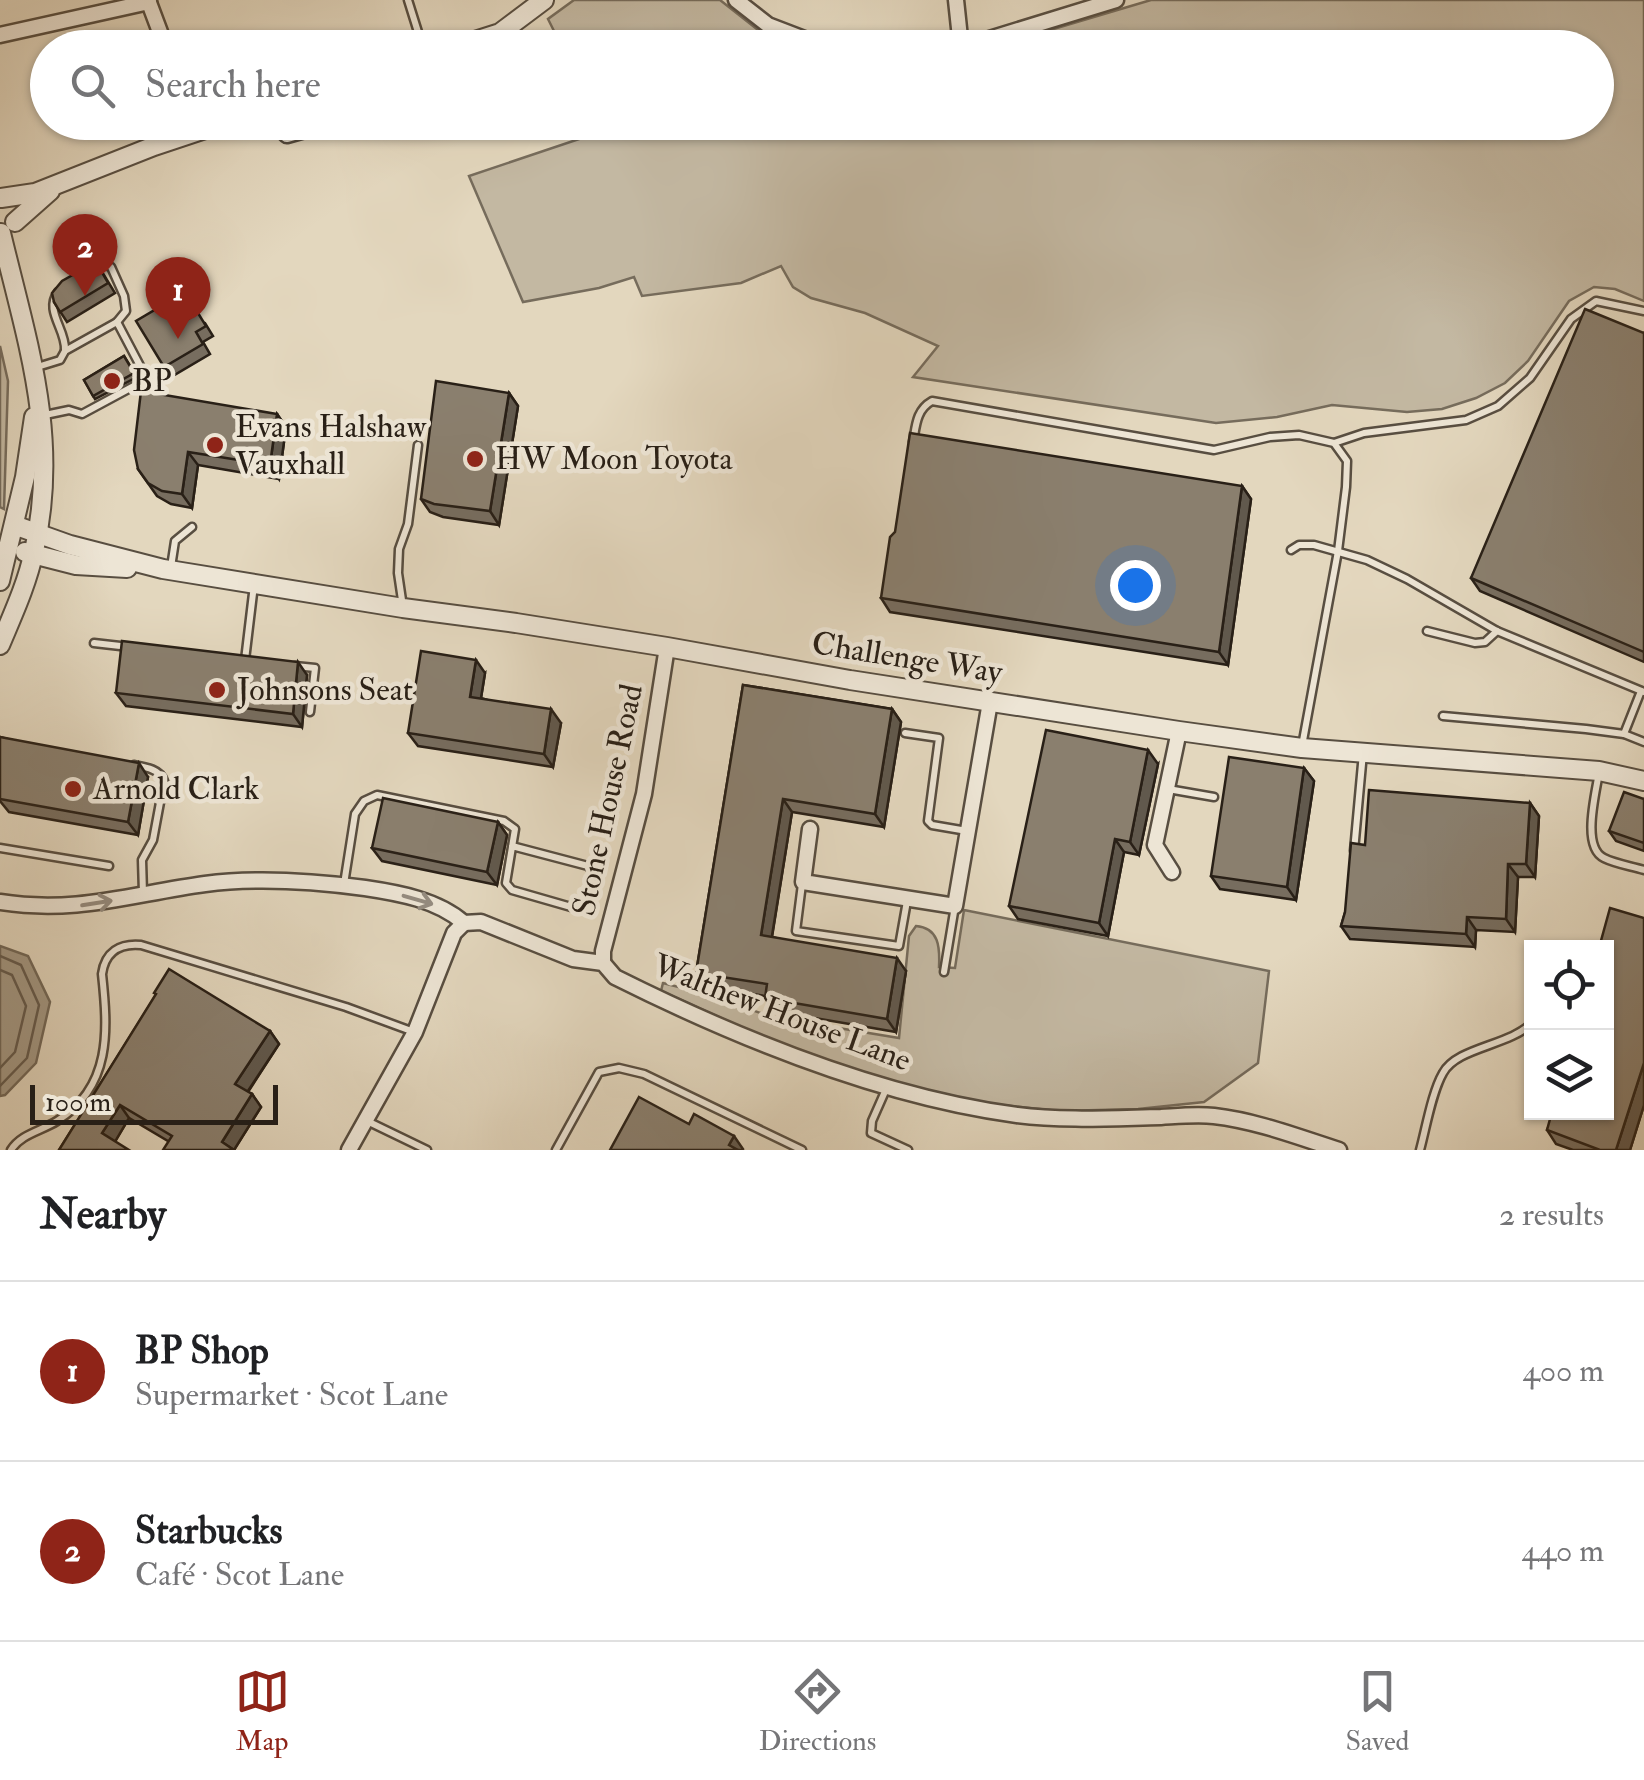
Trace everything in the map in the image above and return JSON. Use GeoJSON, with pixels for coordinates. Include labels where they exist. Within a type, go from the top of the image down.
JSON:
{"type":"FeatureCollection","features":[{"type":"Feature","properties":{"kind":"street"},"geometry":{"type":"LineString","coordinates":[[512,30],[544,0]]}},
{"type":"Feature","properties":{"kind":"street"},"geometry":{"type":"LineString","coordinates":[[736,0],[779,30]]}},
{"type":"Feature","properties":{"kind":"street"},"geometry":{"type":"LineString","coordinates":[[956,0],[959,30]]}},
{"type":"Feature","properties":{"kind":"street"},"geometry":{"type":"LineString","coordinates":[[1017,30],[1116,0]]}},
{"type":"Feature","properties":{"kind":"street"},"geometry":{"type":"LineString","coordinates":[[0,35],[149,1],[159,30]]}},
{"type":"Feature","properties":{"kind":"street"},"geometry":{"type":"LineString","coordinates":[[0,198],[58,185],[167,140]]}},
{"type":"Feature","properties":{"kind":"street"},"geometry":{"type":"LineString","coordinates":[[5,229],[58,185]]}},
{"type":"Feature","properties":{"kind":"street"},"geometry":{"type":"LineString","coordinates":[[0,198],[15,209],[5,229],[4,266],[25,326],[33,368],[45,482],[34,555],[0,645]]}},
{"type":"Feature","properties":{"kind":"street"},"geometry":{"type":"LineString","coordinates":[[0,581],[7,521],[25,477],[40,406]]}},
{"type":"Feature","properties":{"kind":"street","name":"Challenge Way"},"geometry":{"type":"LineString","coordinates":[[7,521],[70,545],[166,569],[850,680],[1302,748],[1599,771],[1644,781]]}},
{"type":"Feature","properties":{"kind":"street","name":"Challenge Way"},"geometry":{"type":"LineString","coordinates":[[4,542],[34,555],[86,566],[166,569]]}},
{"type":"Feature","properties":{"kind":"street","name":"Stone House Road"},"geometry":{"type":"LineString","coordinates":[[603,964],[603,950],[644,794],[668,648]]}},
{"type":"Feature","properties":{"kind":"street"},"geometry":{"type":"LineString","coordinates":[[810,829],[803,882],[956,906],[990,702]]}},
{"type":"Feature","properties":{"kind":"street"},"geometry":{"type":"LineString","coordinates":[[1172,872],[1155,845],[1178,732]]}},
{"type":"Feature","properties":{"kind":"street","name":"Walthew House Lane"},"geometry":{"type":"LineString","coordinates":[[0,902],[74,906],[207,884],[276,880],[381,890],[449,910],[464,923],[481,922],[573,959],[603,964],[615,977],[737,1033],[838,1071],[949,1103],[1019,1115],[1213,1116],[1255,1124],[1339,1150]]}},
{"type":"Feature","properties":{"kind":"street"},"geometry":{"type":"LineString","coordinates":[[349,1150],[415,1032],[454,934],[464,923]]}},
{"type":"Feature","properties":{"kind":"lane"},"geometry":{"type":"LineString","coordinates":[[408,0],[418,30]]}},
{"type":"Feature","properties":{"kind":"lane"},"geometry":{"type":"LineString","coordinates":[[65,351],[118,322],[126,311],[111,266],[103,264],[90,272]]}},
{"type":"Feature","properties":{"kind":"lane"},"geometry":{"type":"LineString","coordinates":[[33,368],[60,360],[65,351],[66,340],[52,310],[52,301],[65,286]]}},
{"type":"Feature","properties":{"kind":"lane"},"geometry":{"type":"LineString","coordinates":[[911,455],[917,419],[923,406],[932,401],[1214,450],[1298,435],[1334,443],[1364,434],[1466,420],[1498,406],[1530,378],[1571,319],[1596,301],[1644,311]]}},
{"type":"Feature","properties":{"kind":"lane"},"geometry":{"type":"LineString","coordinates":[[40,406],[82,414],[147,379],[118,322]]}},
{"type":"Feature","properties":{"kind":"lane"},"geometry":{"type":"LineString","coordinates":[[1302,748],[1338,552],[1346,486],[1346,462],[1334,443]]}},
{"type":"Feature","properties":{"kind":"lane"},"geometry":{"type":"LineString","coordinates":[[403,608],[399,549],[408,524],[418,445]]}},
{"type":"Feature","properties":{"kind":"lane"},"geometry":{"type":"LineString","coordinates":[[166,569],[175,540],[192,527]]}},
{"type":"Feature","properties":{"kind":"lane"},"geometry":{"type":"LineString","coordinates":[[1291,550],[1299,545],[1314,545],[1368,560],[1497,631],[1643,691],[1624,734]]}},
{"type":"Feature","properties":{"kind":"lane"},"geometry":{"type":"LineString","coordinates":[[254,584],[245,660],[262,662]]}},
{"type":"Feature","properties":{"kind":"lane"},"geometry":{"type":"LineString","coordinates":[[1427,631],[1475,643],[1485,642],[1497,631]]}},
{"type":"Feature","properties":{"kind":"lane"},"geometry":{"type":"LineString","coordinates":[[94,643],[131,647]]}},
{"type":"Feature","properties":{"kind":"lane"},"geometry":{"type":"LineString","coordinates":[[280,664],[315,668],[310,712]]}},
{"type":"Feature","properties":{"kind":"lane"},"geometry":{"type":"LineString","coordinates":[[1443,716],[1624,734],[1644,742]]}},
{"type":"Feature","properties":{"kind":"lane"},"geometry":{"type":"LineString","coordinates":[[905,733],[939,738],[928,821],[968,832]]}},
{"type":"Feature","properties":{"kind":"lane"},"geometry":{"type":"LineString","coordinates":[[1352,868],[1363,752]]}},
{"type":"Feature","properties":{"kind":"lane"},"geometry":{"type":"LineString","coordinates":[[130,764],[155,770],[164,781],[156,830],[142,860],[144,894]]}},
{"type":"Feature","properties":{"kind":"lane"},"geometry":{"type":"LineString","coordinates":[[1599,771],[1591,841],[1595,852],[1644,870]]}},
{"type":"Feature","properties":{"kind":"lane"},"geometry":{"type":"LineString","coordinates":[[1166,788],[1214,798]]}},
{"type":"Feature","properties":{"kind":"lane"},"geometry":{"type":"LineString","coordinates":[[344,885],[356,814],[364,801],[378,795],[504,820],[515,828],[506,873],[506,883],[512,890],[578,908],[584,904],[592,870],[588,866],[512,846]]}},
{"type":"Feature","properties":{"kind":"lane"},"geometry":{"type":"LineString","coordinates":[[0,848],[109,866]]}},
{"type":"Feature","properties":{"kind":"lane"},"geometry":{"type":"LineString","coordinates":[[803,882],[796,931],[899,946],[907,899]]}},
{"type":"Feature","properties":{"kind":"lane"},"geometry":{"type":"LineString","coordinates":[[944,972],[956,906]]}},
{"type":"Feature","properties":{"kind":"lane"},"geometry":{"type":"LineString","coordinates":[[11,1150],[22,1138],[74,1108],[92,1082],[107,1035],[103,964],[120,946],[141,945],[316,997],[415,1032]]}},
{"type":"Feature","properties":{"kind":"lane"},"geometry":{"type":"LineString","coordinates":[[1420,1150],[1442,1075],[1450,1064],[1524,1030]]}},
{"type":"Feature","properties":{"kind":"lane"},"geometry":{"type":"LineString","coordinates":[[556,1150],[599,1072],[619,1068],[644,1074],[802,1150]]}},
{"type":"Feature","properties":{"kind":"lane"},"geometry":{"type":"LineString","coordinates":[[887,1086],[871,1132],[908,1150]]}},
{"type":"Feature","properties":{"kind":"lane"},"geometry":{"type":"LineString","coordinates":[[366,1120],[427,1150]]}},
{"type":"Feature","properties":{"kind":"shaded area"},"geometry":{"type":"Polygon","coordinates":[[[574,0],[720,0],[758,30],[554,30],[548,19],[574,0]]]}},
{"type":"Feature","properties":{"kind":"shaded area"},"geometry":{"type":"Polygon","coordinates":[[[1151,0],[1644,0],[1644,301],[1615,289],[1594,287],[1569,301],[1528,361],[1505,383],[1442,409],[1407,412],[1332,405],[1277,417],[1216,423],[913,377],[938,346],[865,313],[811,298],[793,287],[781,266],[741,283],[642,296],[634,277],[599,288],[523,302],[469,176],[576,140],[1614,140],[1614,30],[1050,30],[1151,0]]]}},
{"type":"Feature","properties":{"kind":"shaded area"},"geometry":{"type":"Polygon","coordinates":[[[0,346],[8,381],[4,509],[0,507],[0,346]]]}},
{"type":"Feature","properties":{"kind":"shaded area"},"geometry":{"type":"Polygon","coordinates":[[[964,910],[1269,971],[1258,1063],[1204,1102],[1059,1111],[992,1104],[921,1090],[849,1069],[772,1041],[661,991],[663,983],[772,1017],[899,1038],[909,936],[916,926],[929,930],[938,946],[939,967],[955,968],[964,910]]]}},
{"type":"Feature","properties":{"kind":"water"},"geometry":{"type":"Polygon","coordinates":[[[0,946],[28,956],[50,1002],[36,1063],[0,1096],[0,946]]]}},
{"type":"Feature","properties":{"kind":"building"},"geometry":{"type":"Polygon","coordinates":[[[96,262],[108,283],[60,312],[52,293],[62,281],[96,262]]]}},
{"type":"Feature","properties":{"kind":"building"},"geometry":{"type":"Polygon","coordinates":[[[175,298],[188,319],[198,313],[206,326],[196,332],[203,344],[164,367],[136,321],[175,298]]]}},
{"type":"Feature","properties":{"kind":"building"},"geometry":{"type":"Polygon","coordinates":[[[1585,309],[1644,333],[1644,652],[1471,578],[1585,309]]]}},
{"type":"Feature","properties":{"kind":"building","name":"BP"},"geometry":{"type":"Polygon","coordinates":[[[124,356],[134,373],[93,396],[84,380],[124,356]]]}},
{"type":"Feature","properties":{"kind":"building","name":"HW Moon Toyota"},"geometry":{"type":"Polygon","coordinates":[[[436,381],[509,393],[490,511],[421,499],[436,381]]]}},
{"type":"Feature","properties":{"kind":"building","name":"Evans Halshaw Vauxhall"},"geometry":{"type":"Polygon","coordinates":[[[141,391],[277,414],[270,465],[188,452],[182,494],[162,491],[148,483],[138,469],[134,450],[141,391]]]}},
{"type":"Feature","properties":{"kind":"building"},"geometry":{"type":"Polygon","coordinates":[[[910,433],[1242,486],[1219,652],[881,598],[910,433]]]}},
{"type":"Feature","properties":{"kind":"building","name":"Johnsons Seat"},"geometry":{"type":"Polygon","coordinates":[[[122,641],[298,662],[293,714],[116,693],[122,641]]]}},
{"type":"Feature","properties":{"kind":"building"},"geometry":{"type":"Polygon","coordinates":[[[421,651],[476,660],[470,697],[551,709],[544,754],[408,733],[421,651]]]}},
{"type":"Feature","properties":{"kind":"building"},"geometry":{"type":"Polygon","coordinates":[[[743,685],[892,709],[875,814],[783,799],[761,935],[897,958],[887,1019],[765,998],[767,984],[696,973],[743,685]]]}},
{"type":"Feature","properties":{"kind":"building"},"geometry":{"type":"Polygon","coordinates":[[[1046,730],[1148,750],[1130,842],[1115,839],[1099,923],[1009,906],[1046,730]]]}},
{"type":"Feature","properties":{"kind":"building","name":"Arnold Clark"},"geometry":{"type":"Polygon","coordinates":[[[0,737],[139,763],[128,822],[0,799],[0,737]]]}},
{"type":"Feature","properties":{"kind":"building"},"geometry":{"type":"Polygon","coordinates":[[[1229,757],[1304,768],[1287,887],[1211,876],[1229,757]]]}},
{"type":"Feature","properties":{"kind":"building"},"geometry":{"type":"Polygon","coordinates":[[[1369,790],[1530,803],[1526,864],[1508,864],[1506,919],[1467,917],[1466,934],[1341,926],[1351,843],[1365,845],[1369,790]]]}},
{"type":"Feature","properties":{"kind":"building"},"geometry":{"type":"Polygon","coordinates":[[[1624,792],[1644,799],[1644,843],[1609,831],[1624,792]]]}},
{"type":"Feature","properties":{"kind":"building"},"geometry":{"type":"Polygon","coordinates":[[[383,798],[498,822],[487,872],[372,848],[383,798]]]}},
{"type":"Feature","properties":{"kind":"building"},"geometry":{"type":"Polygon","coordinates":[[[1610,908],[1644,918],[1644,1063],[1616,1150],[1600,1150],[1547,1130],[1550,1120],[1614,1120],[1614,940],[1601,940],[1610,908]]]}},
{"type":"Feature","properties":{"kind":"building"},"geometry":{"type":"Polygon","coordinates":[[[169,969],[270,1031],[235,1084],[252,1094],[222,1142],[234,1150],[163,1150],[172,1136],[120,1105],[102,1133],[129,1150],[59,1150],[156,994],[169,969]]]}},
{"type":"Feature","properties":{"kind":"building"},"geometry":{"type":"Polygon","coordinates":[[[639,1097],[689,1124],[694,1114],[734,1136],[729,1145],[738,1150],[610,1150],[639,1097]]]}},
{"type":"Feature","properties":{"kind":"place","name":"Starbucks"},"geometry":{"type":"Point","coordinates":[85,296]}},
{"type":"Feature","properties":{"kind":"place","name":"BP Shop"},"geometry":{"type":"Point","coordinates":[178,339]}},
{"type":"Feature","properties":{"kind":"place","name":"BP"},"geometry":{"type":"Point","coordinates":[112,381]}},
{"type":"Feature","properties":{"kind":"place","name":"Evans Halshaw Vauxhall"},"geometry":{"type":"Point","coordinates":[215,445]}},
{"type":"Feature","properties":{"kind":"place","name":"HW Moon Toyota"},"geometry":{"type":"Point","coordinates":[475,459]}},
{"type":"Feature","properties":{"kind":"place","name":"Johnsons Seat"},"geometry":{"type":"Point","coordinates":[217,690]}},
{"type":"Feature","properties":{"kind":"place","name":"Arnold Clark"},"geometry":{"type":"Point","coordinates":[73,789]}}]}
